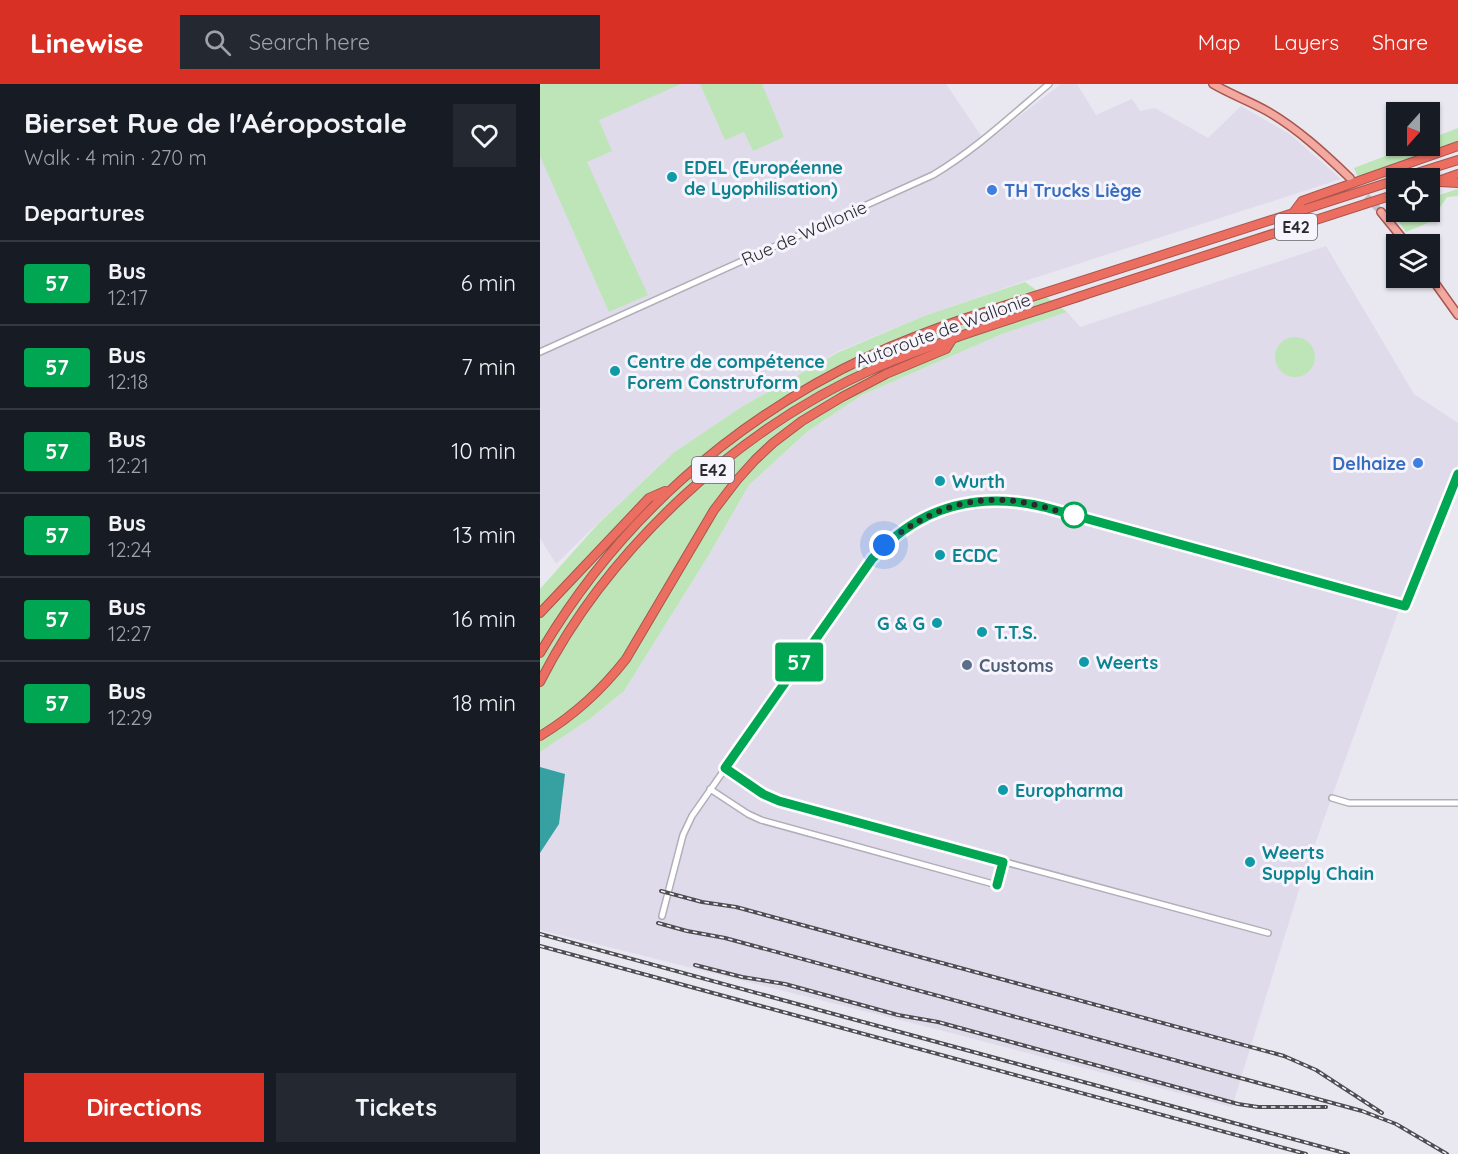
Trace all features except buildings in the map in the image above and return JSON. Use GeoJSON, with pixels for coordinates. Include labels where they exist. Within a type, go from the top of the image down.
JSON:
{"type":"FeatureCollection","features":[{"type":"Feature","properties":{"kind":"highway"},"geometry":{"type":"LineString","coordinates":[[1292,214],[1302,201],[1458,146]]}},
{"type":"Feature","properties":{"kind":"highway","name":"Autoroute de Wallonie"},"geometry":{"type":"LineString","coordinates":[[1433,168],[1458,160]]}},
{"type":"Feature","properties":{"kind":"highway"},"geometry":{"type":"LineString","coordinates":[[1440,180],[1458,174]]}},
{"type":"Feature","properties":{"kind":"highway","name":"Autoroute de Wallonie"},"geometry":{"type":"LineString","coordinates":[[540,653],[585,585],[633,526],[673,487],[725,443],[783,402],[811,386],[870,355],[963,319],[1386,183]]}},
{"type":"Feature","properties":{"kind":"highway"},"geometry":{"type":"LineString","coordinates":[[1440,183],[1458,183]]}},
{"type":"Feature","properties":{"kind":"highway","name":"Autoroute de Wallonie"},"geometry":{"type":"LineString","coordinates":[[540,682],[578,620],[616,569],[660,520],[707,475],[762,433],[818,398],[876,368],[953,338],[1386,197]]}},
{"type":"Feature","properties":{"kind":"highway"},"geometry":{"type":"LineString","coordinates":[[540,736],[580,709],[626,659],[714,510],[737,480],[767,448],[802,421],[842,397],[886,374],[946,349],[953,338]]}},
{"type":"Feature","properties":{"kind":"highway"},"geometry":{"type":"LineString","coordinates":[[540,613],[649,498],[673,487]]}},
{"type":"Feature","properties":{"kind":"main road"},"geometry":{"type":"LineString","coordinates":[[1213,84],[1265,110],[1297,130],[1350,178]]}},
{"type":"Feature","properties":{"kind":"main road"},"geometry":{"type":"LineString","coordinates":[[1381,212],[1399,234]]}},
{"type":"Feature","properties":{"kind":"main road"},"geometry":{"type":"LineString","coordinates":[[1439,288],[1458,315]]}},
{"type":"Feature","properties":{"kind":"street","name":"Rue de Wallonie"},"geometry":{"type":"LineString","coordinates":[[540,352],[933,176],[987,138],[1048,84]]}},
{"type":"Feature","properties":{"kind":"street"},"geometry":{"type":"LineString","coordinates":[[662,916],[687,825],[710,789],[872,559],[901,531],[922,518],[961,504],[985,501],[1026,503],[1405,606],[1458,474]]}},
{"type":"Feature","properties":{"kind":"street"},"geometry":{"type":"LineString","coordinates":[[725,768],[763,794],[779,801],[1268,933]]}},
{"type":"Feature","properties":{"kind":"street"},"geometry":{"type":"LineString","coordinates":[[710,789],[761,820],[997,885],[1003,862]]}},
{"type":"Feature","properties":{"kind":"street"},"geometry":{"type":"LineString","coordinates":[[1332,798],[1349,803],[1458,803]]}},
{"type":"Feature","properties":{"kind":"shaded area"},"geometry":{"type":"Polygon","coordinates":[[[540,84],[946,84],[987,141],[1061,84],[1077,84],[1096,115],[1132,99],[1140,111],[1155,108],[1208,138],[1241,106],[1291,135],[1341,179],[1025,281],[924,316],[839,351],[743,406],[673,453],[556,564],[540,538],[540,84]]]}},
{"type":"Feature","properties":{"kind":"shaded area"},"geometry":{"type":"Polygon","coordinates":[[[1326,246],[1414,394],[1458,423],[1458,464],[1400,607],[1302,880],[1232,1107],[936,1029],[540,930],[540,752],[591,718],[624,691],[710,553],[749,485],[808,431],[862,395],[1002,334],[1067,312],[1080,327],[1326,246]]]}},
{"type":"Feature","properties":{"kind":"green space"},"geometry":{"type":"Polygon","coordinates":[[[540,84],[681,84],[599,120],[612,151],[587,162],[648,295],[609,312],[540,156],[540,84]]]}},
{"type":"Feature","properties":{"kind":"green space"},"geometry":{"type":"Polygon","coordinates":[[[700,84],[762,84],[784,137],[753,151],[744,132],[725,140],[700,84]]]}},
{"type":"Feature","properties":{"kind":"green space"},"geometry":{"type":"Polygon","coordinates":[[[1458,128],[1458,141],[1440,147],[1440,135],[1458,128]]]}},
{"type":"Feature","properties":{"kind":"green space"},"geometry":{"type":"Polygon","coordinates":[[[1386,156],[1416,156],[1358,177],[1354,168],[1386,156]]]}},
{"type":"Feature","properties":{"kind":"green space"},"geometry":{"type":"Polygon","coordinates":[[[1458,189],[1458,196],[1447,197],[1440,207],[1440,195],[1458,189]]]}},
{"type":"Feature","properties":{"kind":"green space"},"geometry":{"type":"Polygon","coordinates":[[[1399,222],[1430,222],[1406,232],[1399,222]]]}},
{"type":"Feature","properties":{"kind":"green space"},"geometry":{"type":"Polygon","coordinates":[[[1025,282],[1067,312],[1002,334],[862,395],[808,431],[749,485],[710,553],[624,691],[591,718],[540,752],[540,589],[598,524],[673,453],[743,406],[839,352],[924,316],[1025,282]]]}},
{"type":"Feature","properties":{"kind":"green space"},"geometry":{"type":"Polygon","coordinates":[[[1295,337],[1309,343],[1315,357],[1309,371],[1295,377],[1281,371],[1275,357],[1281,343],[1295,337]]]}},
{"type":"Feature","properties":{"kind":"water"},"geometry":{"type":"Polygon","coordinates":[[[540,767],[565,774],[559,824],[540,853],[540,767]]]}},
{"type":"Feature","properties":{"kind":"tunnel"},"geometry":{"type":"LineString","coordinates":[[1352,181],[1381,212]]}},
{"type":"Feature","properties":{"kind":"railway"},"geometry":{"type":"LineString","coordinates":[[661,891],[702,902],[736,907],[1284,1056],[1316,1070],[1382,1113]]}},
{"type":"Feature","properties":{"kind":"railway"},"geometry":{"type":"LineString","coordinates":[[658,923],[725,938],[1362,1111],[1396,1124],[1447,1154]]}},
{"type":"Feature","properties":{"kind":"railway"},"geometry":{"type":"LineString","coordinates":[[540,934],[1348,1154]]}},
{"type":"Feature","properties":{"kind":"railway"},"geometry":{"type":"LineString","coordinates":[[540,946],[1306,1154]]}},
{"type":"Feature","properties":{"kind":"railway"},"geometry":{"type":"LineString","coordinates":[[695,965],[742,977],[785,984],[898,1015],[938,1022],[1238,1104],[1258,1107],[1326,1107]]}},
{"type":"Feature","properties":{"kind":"bus line","name":"57"},"geometry":{"type":"LineString","coordinates":[[997,885],[1003,862],[779,801],[763,794],[725,768],[884,545],[922,518],[961,504],[985,501],[1026,503],[1405,606],[1458,474]]}},
{"type":"Feature","properties":{"kind":"place","name":"EDEL (Européenne de Lyophilisation)"},"geometry":{"type":"Point","coordinates":[672,177]}},
{"type":"Feature","properties":{"kind":"place","name":"TH Trucks Liège"},"geometry":{"type":"Point","coordinates":[992,190]}},
{"type":"Feature","properties":{"kind":"place","name":"Centre de compétence Forem Construform"},"geometry":{"type":"Point","coordinates":[615,371]}},
{"type":"Feature","properties":{"kind":"place","name":"Delhaize"},"geometry":{"type":"Point","coordinates":[1418,463]}},
{"type":"Feature","properties":{"kind":"place","name":"Wurth"},"geometry":{"type":"Point","coordinates":[940,481]}},
{"type":"Feature","properties":{"kind":"place","name":"ECDC"},"geometry":{"type":"Point","coordinates":[940,555]}},
{"type":"Feature","properties":{"kind":"place","name":"G & G"},"geometry":{"type":"Point","coordinates":[937,623]}},
{"type":"Feature","properties":{"kind":"place","name":"T.T.S."},"geometry":{"type":"Point","coordinates":[982,632]}},
{"type":"Feature","properties":{"kind":"place","name":"Weerts"},"geometry":{"type":"Point","coordinates":[1084,662]}},
{"type":"Feature","properties":{"kind":"place","name":"Customs"},"geometry":{"type":"Point","coordinates":[967,665]}},
{"type":"Feature","properties":{"kind":"place","name":"Europharma"},"geometry":{"type":"Point","coordinates":[1003,790]}},
{"type":"Feature","properties":{"kind":"place","name":"Weerts Supply Chain"},"geometry":{"type":"Point","coordinates":[1250,862]}},
{"type":"Feature","properties":{"kind":"route"},"geometry":{"type":"LineString","coordinates":[[884,545],[922,518],[961,504],[985,501],[1026,503],[1082,518],[1074,515]]}}]}
